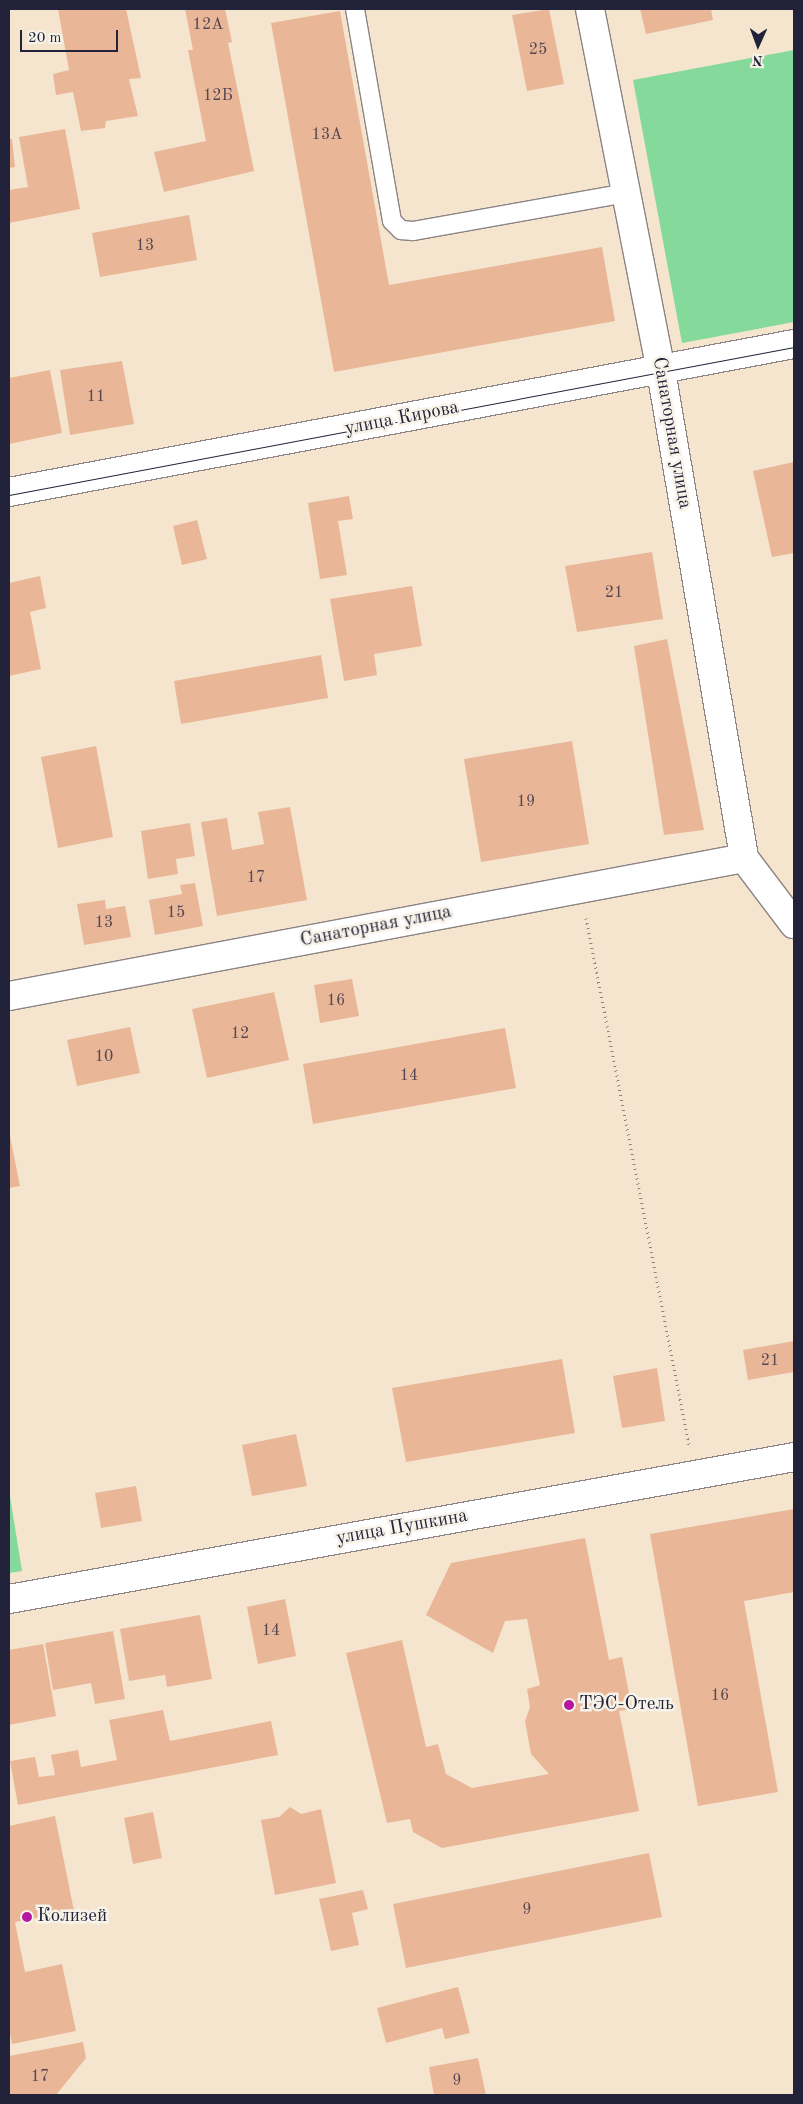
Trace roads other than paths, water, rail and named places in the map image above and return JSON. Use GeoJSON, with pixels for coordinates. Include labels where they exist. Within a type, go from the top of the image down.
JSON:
{"type":"FeatureCollection","features":[{"type":"Feature","properties":{"kind":"street","name":"Санаторная улица"},"geometry":{"type":"LineString","coordinates":[[590,9],[661,371],[744,858],[794,924]]}},
{"type":"Feature","properties":{"kind":"street","name":"улица Кирова"},"geometry":{"type":"LineString","coordinates":[[9,492],[661,371],[794,344]]}},
{"type":"Feature","properties":{"kind":"street","name":"Санаторная улица"},"geometry":{"type":"LineString","coordinates":[[9,996],[744,858]]}},
{"type":"Feature","properties":{"kind":"street","name":"улица Пушкина"},"geometry":{"type":"LineString","coordinates":[[9,1599],[794,1457]]}},
{"type":"Feature","properties":{"kind":"lane"},"geometry":{"type":"LineString","coordinates":[[355,9],[392,221],[401,230],[413,231],[627,193]]}},
{"type":"Feature","properties":{"kind":"tram line"},"geometry":{"type":"LineString","coordinates":[[9,495],[794,347]]}},
{"type":"Feature","properties":{"kind":"place","name":"ТЭС-Отель"},"geometry":{"type":"Point","coordinates":[569,1705]}},
{"type":"Feature","properties":{"kind":"place","name":"Колизей"},"geometry":{"type":"Point","coordinates":[27,1917]}}]}
